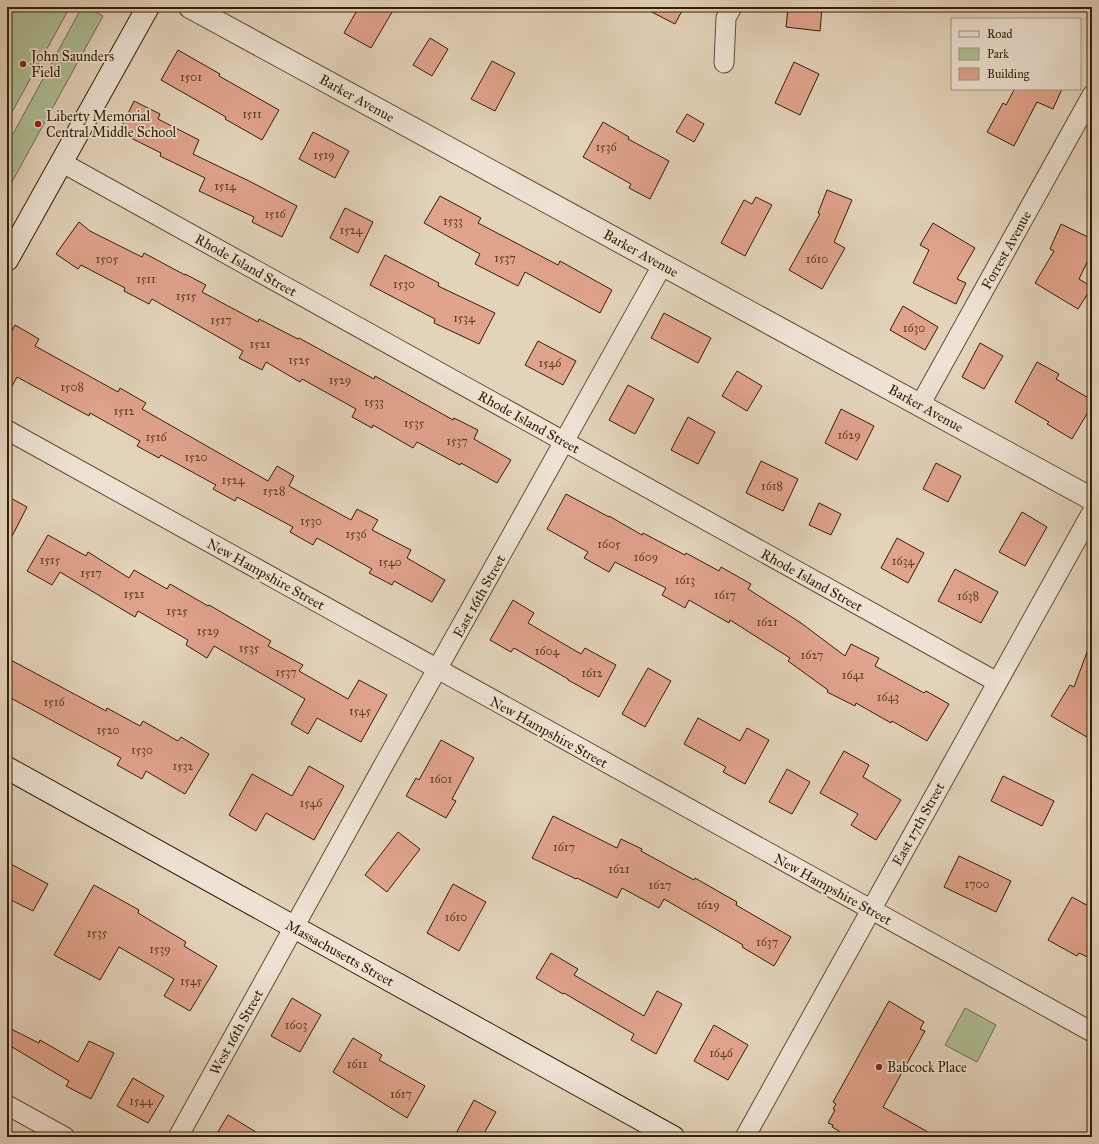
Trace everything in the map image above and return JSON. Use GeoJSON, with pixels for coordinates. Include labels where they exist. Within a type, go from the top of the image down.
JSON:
{"type":"FeatureCollection","features":[{"type":"Feature","properties":{"kind":"main road"},"geometry":{"type":"LineString","coordinates":[[7,260],[148,7]]}},
{"type":"Feature","properties":{"kind":"main road","name":"Barker Avenue"},"geometry":{"type":"LineString","coordinates":[[190,7],[1092,499]]}},
{"type":"Feature","properties":{"kind":"main road","name":"Massachusetts Street"},"geometry":{"type":"LineString","coordinates":[[7,768],[672,1137]]}},
{"type":"Feature","properties":{"kind":"street"},"geometry":{"type":"LineString","coordinates":[[724,63],[726,18],[732,7]]}},
{"type":"Feature","properties":{"kind":"street","name":"Forrest Avenue"},"geometry":{"type":"LineString","coordinates":[[920,405],[1092,95]]}},
{"type":"Feature","properties":{"kind":"street","name":"Rhode Island Street"},"geometry":{"type":"LineString","coordinates":[[61,162],[997,682]]}},
{"type":"Feature","properties":{"kind":"street","name":"East 16th Street"},"geometry":{"type":"LineString","coordinates":[[294,927],[662,264]]}},
{"type":"Feature","properties":{"kind":"street","name":"New Hampshire Street"},"geometry":{"type":"LineString","coordinates":[[7,430],[1092,1032]]}},
{"type":"Feature","properties":{"kind":"street","name":"East 17th Street"},"geometry":{"type":"LineString","coordinates":[[745,1137],[1092,512]]}},
{"type":"Feature","properties":{"kind":"street","name":"West 16th Street"},"geometry":{"type":"LineString","coordinates":[[178,1137],[294,927]]}},
{"type":"Feature","properties":{"kind":"street"},"geometry":{"type":"LineString","coordinates":[[7,1105],[65,1137]]}},
{"type":"Feature","properties":{"kind":"green space","name":"John Saunders Field"},"geometry":{"type":"Polygon","coordinates":[[[7,7],[70,7],[7,121],[7,7]]]}},
{"type":"Feature","properties":{"kind":"green space"},"geometry":{"type":"Polygon","coordinates":[[[82,7],[87,7],[103,16],[7,191],[7,145],[82,7]]]}},
{"type":"Feature","properties":{"kind":"green space"},"geometry":{"type":"Polygon","coordinates":[[[965,1008],[996,1025],[977,1062],[945,1045],[965,1008]]]}},
{"type":"Feature","properties":{"kind":"building"},"geometry":{"type":"Polygon","coordinates":[[[359,7],[395,7],[371,48],[344,33],[359,7]]]}},
{"type":"Feature","properties":{"kind":"building"},"geometry":{"type":"Polygon","coordinates":[[[642,7],[684,7],[675,24],[642,7]]]}},
{"type":"Feature","properties":{"kind":"building"},"geometry":{"type":"Polygon","coordinates":[[[788,7],[822,7],[820,31],[786,27],[788,7]]]}},
{"type":"Feature","properties":{"kind":"building"},"geometry":{"type":"Polygon","coordinates":[[[430,38],[448,49],[432,76],[413,65],[430,38]]]}},
{"type":"Feature","properties":{"kind":"building"},"geometry":{"type":"Polygon","coordinates":[[[178,50],[220,74],[219,76],[279,110],[262,140],[225,119],[226,117],[161,80],[178,50]]]}},
{"type":"Feature","properties":{"kind":"building"},"geometry":{"type":"Polygon","coordinates":[[[492,61],[515,73],[495,111],[471,99],[492,61]]]}},
{"type":"Feature","properties":{"kind":"building"},"geometry":{"type":"Polygon","coordinates":[[[794,62],[819,74],[800,115],[775,103],[794,62]]]}},
{"type":"Feature","properties":{"kind":"building"},"geometry":{"type":"Polygon","coordinates":[[[1014,90],[1062,90],[1053,109],[1037,102],[1014,146],[987,132],[1003,103],[1006,105],[1014,90]]]}},
{"type":"Feature","properties":{"kind":"building"},"geometry":{"type":"Polygon","coordinates":[[[134,101],[160,114],[158,119],[199,140],[193,154],[297,206],[282,237],[252,222],[254,217],[199,191],[205,178],[160,156],[161,153],[119,132],[134,101]]]}},
{"type":"Feature","properties":{"kind":"building"},"geometry":{"type":"Polygon","coordinates":[[[687,114],[704,124],[694,142],[676,132],[687,114]]]}},
{"type":"Feature","properties":{"kind":"building"},"geometry":{"type":"Polygon","coordinates":[[[603,122],[629,137],[628,139],[669,161],[650,199],[629,188],[631,184],[583,157],[603,122]]]}},
{"type":"Feature","properties":{"kind":"building"},"geometry":{"type":"Polygon","coordinates":[[[313,132],[349,151],[335,178],[299,159],[313,132]]]}},
{"type":"Feature","properties":{"kind":"building"},"geometry":{"type":"Polygon","coordinates":[[[827,190],[852,200],[834,242],[845,248],[822,289],[789,270],[820,214],[818,213],[827,190]]]}},
{"type":"Feature","properties":{"kind":"building"},"geometry":{"type":"Polygon","coordinates":[[[440,196],[481,218],[478,223],[558,265],[560,261],[612,290],[600,313],[525,272],[518,286],[475,264],[480,254],[424,223],[440,196]]]}},
{"type":"Feature","properties":{"kind":"building"},"geometry":{"type":"Polygon","coordinates":[[[756,197],[772,205],[745,256],[721,243],[744,200],[752,204],[756,197]]]}},
{"type":"Feature","properties":{"kind":"building"},"geometry":{"type":"Polygon","coordinates":[[[345,208],[373,222],[358,253],[330,238],[345,208]]]}},
{"type":"Feature","properties":{"kind":"building"},"geometry":{"type":"Polygon","coordinates":[[[79,222],[90,231],[142,257],[144,253],[206,285],[202,292],[258,322],[259,319],[298,339],[299,338],[374,379],[375,376],[453,420],[454,418],[478,430],[474,439],[511,460],[497,483],[461,463],[460,465],[417,442],[413,448],[373,425],[372,428],[352,417],[356,409],[302,379],[300,382],[266,362],[262,370],[239,358],[243,351],[152,299],[149,304],[124,291],[125,288],[81,265],[78,269],[56,254],[79,222]]]}},
{"type":"Feature","properties":{"kind":"building"},"geometry":{"type":"Polygon","coordinates":[[[933,223],[975,248],[957,279],[966,283],[956,304],[913,283],[929,250],[920,245],[933,223]]]}},
{"type":"Feature","properties":{"kind":"building"},"geometry":{"type":"Polygon","coordinates":[[[1061,224],[1092,239],[1092,252],[1079,279],[1092,287],[1078,309],[1035,283],[1054,251],[1050,249],[1061,224]]]}},
{"type":"Feature","properties":{"kind":"building"},"geometry":{"type":"Polygon","coordinates":[[[385,255],[439,283],[438,286],[495,313],[479,344],[434,323],[435,319],[370,285],[385,255]]]}},
{"type":"Feature","properties":{"kind":"building"},"geometry":{"type":"Polygon","coordinates":[[[903,306],[938,327],[925,350],[890,330],[903,306]]]}},
{"type":"Feature","properties":{"kind":"building"},"geometry":{"type":"Polygon","coordinates":[[[664,313],[711,338],[698,363],[651,338],[664,313]]]}},
{"type":"Feature","properties":{"kind":"building"},"geometry":{"type":"Polygon","coordinates":[[[15,325],[39,339],[35,346],[118,392],[120,388],[146,403],[142,409],[268,481],[277,466],[294,476],[289,486],[351,520],[357,509],[378,520],[372,530],[411,550],[407,558],[445,580],[432,602],[394,581],[392,585],[369,573],[372,569],[317,538],[313,545],[290,532],[293,527],[237,497],[235,501],[213,489],[216,485],[161,455],[159,458],[137,446],[140,441],[90,413],[89,416],[17,377],[7,395],[7,340],[15,325]]]}},
{"type":"Feature","properties":{"kind":"building"},"geometry":{"type":"Polygon","coordinates":[[[538,341],[576,361],[563,385],[525,365],[538,341]]]}},
{"type":"Feature","properties":{"kind":"building"},"geometry":{"type":"Polygon","coordinates":[[[980,343],[1003,356],[984,389],[962,377],[980,343]]]}},
{"type":"Feature","properties":{"kind":"building"},"geometry":{"type":"Polygon","coordinates":[[[1037,362],[1059,374],[1056,379],[1092,400],[1092,405],[1072,439],[1047,424],[1049,422],[1015,402],[1037,362]]]}},
{"type":"Feature","properties":{"kind":"building"},"geometry":{"type":"Polygon","coordinates":[[[737,371],[762,386],[747,411],[722,396],[737,371]]]}},
{"type":"Feature","properties":{"kind":"building"},"geometry":{"type":"Polygon","coordinates":[[[628,385],[654,399],[635,434],[609,420],[628,385]]]}},
{"type":"Feature","properties":{"kind":"building"},"geometry":{"type":"Polygon","coordinates":[[[841,409],[874,426],[857,460],[825,443],[841,409]]]}},
{"type":"Feature","properties":{"kind":"building"},"geometry":{"type":"Polygon","coordinates":[[[688,417],[715,432],[698,464],[671,450],[688,417]]]}},
{"type":"Feature","properties":{"kind":"building"},"geometry":{"type":"Polygon","coordinates":[[[761,461],[798,479],[783,511],[746,493],[761,461]]]}},
{"type":"Feature","properties":{"kind":"building"},"geometry":{"type":"Polygon","coordinates":[[[936,463],[961,476],[948,502],[923,489],[936,463]]]}},
{"type":"Feature","properties":{"kind":"building"},"geometry":{"type":"Polygon","coordinates":[[[566,494],[642,535],[643,533],[685,555],[686,553],[719,571],[721,567],[751,584],[748,589],[801,623],[845,656],[851,644],[879,658],[875,666],[924,693],[926,691],[949,704],[927,741],[856,703],[855,706],[827,692],[828,690],[788,661],[790,658],[730,620],[729,623],[689,600],[685,608],[662,595],[666,588],[615,562],[609,572],[584,558],[588,552],[547,529],[566,494]]]}},
{"type":"Feature","properties":{"kind":"building"},"geometry":{"type":"Polygon","coordinates":[[[7,496],[27,507],[7,546],[7,496]]]}},
{"type":"Feature","properties":{"kind":"building"},"geometry":{"type":"Polygon","coordinates":[[[819,503],[841,514],[831,535],[809,525],[819,503]]]}},
{"type":"Feature","properties":{"kind":"building"},"geometry":{"type":"Polygon","coordinates":[[[1022,512],[1047,527],[1025,566],[999,552],[1022,512]]]}},
{"type":"Feature","properties":{"kind":"building"},"geometry":{"type":"Polygon","coordinates":[[[48,535],[86,556],[88,552],[129,578],[134,570],[167,589],[170,584],[208,606],[209,605],[271,641],[268,646],[303,665],[299,671],[348,699],[359,680],[387,695],[361,742],[317,718],[308,734],[291,724],[305,699],[214,646],[207,658],[186,645],[188,640],[138,611],[135,617],[60,572],[52,585],[27,571],[48,535]]]}},
{"type":"Feature","properties":{"kind":"building"},"geometry":{"type":"Polygon","coordinates":[[[897,538],[924,553],[908,583],[881,568],[897,538]]]}},
{"type":"Feature","properties":{"kind":"building"},"geometry":{"type":"Polygon","coordinates":[[[955,569],[998,592],[981,623],[938,601],[955,569]]]}},
{"type":"Feature","properties":{"kind":"building"},"geometry":{"type":"Polygon","coordinates":[[[513,600],[534,613],[528,623],[581,654],[585,648],[616,665],[599,697],[514,648],[511,652],[490,640],[513,600]]]}},
{"type":"Feature","properties":{"kind":"building"},"geometry":{"type":"Polygon","coordinates":[[[1090,644],[1092,644],[1092,740],[1051,716],[1070,685],[1074,687],[1090,644]]]}},
{"type":"Feature","properties":{"kind":"building"},"geometry":{"type":"Polygon","coordinates":[[[7,658],[106,711],[107,708],[140,726],[143,721],[178,741],[181,737],[209,754],[185,794],[146,771],[142,779],[117,765],[121,758],[7,696],[7,658]]]}},
{"type":"Feature","properties":{"kind":"building"},"geometry":{"type":"Polygon","coordinates":[[[648,668],[671,681],[645,727],[622,714],[648,668]]]}},
{"type":"Feature","properties":{"kind":"building"},"geometry":{"type":"Polygon","coordinates":[[[698,718],[740,741],[747,728],[769,740],[745,784],[723,772],[726,767],[684,744],[698,718]]]}},
{"type":"Feature","properties":{"kind":"building"},"geometry":{"type":"Polygon","coordinates":[[[441,740],[474,758],[452,799],[456,801],[446,818],[406,796],[416,778],[419,780],[441,740]]]}},
{"type":"Feature","properties":{"kind":"building"},"geometry":{"type":"Polygon","coordinates":[[[844,751],[869,765],[863,777],[901,800],[876,840],[851,825],[858,814],[820,793],[844,751]]]}},
{"type":"Feature","properties":{"kind":"building"},"geometry":{"type":"Polygon","coordinates":[[[309,766],[344,786],[314,840],[266,813],[256,831],[229,815],[252,774],[292,796],[309,766]]]}},
{"type":"Feature","properties":{"kind":"building"},"geometry":{"type":"Polygon","coordinates":[[[787,769],[810,782],[792,814],[769,802],[787,769]]]}},
{"type":"Feature","properties":{"kind":"building"},"geometry":{"type":"Polygon","coordinates":[[[1003,776],[1054,801],[1042,826],[991,801],[1003,776]]]}},
{"type":"Feature","properties":{"kind":"building"},"geometry":{"type":"Polygon","coordinates":[[[553,816],[617,848],[621,839],[642,849],[641,851],[694,880],[695,878],[737,902],[736,905],[791,937],[774,966],[742,947],[743,945],[664,899],[659,908],[622,888],[617,898],[532,858],[553,816]]]}},
{"type":"Feature","properties":{"kind":"building"},"geometry":{"type":"Polygon","coordinates":[[[398,832],[420,849],[387,892],[365,875],[398,832]]]}},
{"type":"Feature","properties":{"kind":"building"},"geometry":{"type":"Polygon","coordinates":[[[959,856],[1011,881],[996,912],[944,887],[959,856]]]}},
{"type":"Feature","properties":{"kind":"building"},"geometry":{"type":"Polygon","coordinates":[[[7,862],[48,884],[33,911],[7,898],[7,862]]]}},
{"type":"Feature","properties":{"kind":"building"},"geometry":{"type":"Polygon","coordinates":[[[453,884],[486,902],[459,951],[427,933],[453,884]]]}},
{"type":"Feature","properties":{"kind":"building"},"geometry":{"type":"Polygon","coordinates":[[[94,885],[139,910],[138,913],[186,942],[184,946],[217,966],[190,1011],[164,996],[174,979],[119,947],[100,980],[54,955],[94,885]]]}},
{"type":"Feature","properties":{"kind":"building"},"geometry":{"type":"Polygon","coordinates":[[[1072,897],[1092,908],[1092,959],[1079,953],[1077,956],[1048,940],[1072,897]]]}},
{"type":"Feature","properties":{"kind":"building"},"geometry":{"type":"Polygon","coordinates":[[[551,953],[578,969],[574,975],[644,1016],[657,991],[682,1004],[656,1054],[631,1040],[634,1034],[536,978],[551,953]]]}},
{"type":"Feature","properties":{"kind":"building"},"geometry":{"type":"Polygon","coordinates":[[[292,998],[321,1015],[300,1052],[271,1036],[292,998]]]}},
{"type":"Feature","properties":{"kind":"building","name":"Babcock Place"},"geometry":{"type":"Polygon","coordinates":[[[889,1001],[924,1022],[920,1029],[925,1031],[883,1107],[937,1137],[836,1137],[839,1131],[832,1127],[833,1125],[828,1123],[835,1110],[833,1109],[836,1104],[833,1102],[889,1001]]]}},
{"type":"Feature","properties":{"kind":"building"},"geometry":{"type":"Polygon","coordinates":[[[714,1025],[748,1045],[728,1080],[694,1061],[714,1025]]]}},
{"type":"Feature","properties":{"kind":"building"},"geometry":{"type":"Polygon","coordinates":[[[7,1027],[39,1043],[40,1040],[78,1062],[89,1041],[114,1053],[91,1099],[66,1086],[69,1081],[7,1044],[7,1027]]]}},
{"type":"Feature","properties":{"kind":"building"},"geometry":{"type":"Polygon","coordinates":[[[353,1038],[382,1055],[379,1060],[425,1086],[407,1118],[333,1072],[353,1038]]]}},
{"type":"Feature","properties":{"kind":"building"},"geometry":{"type":"Polygon","coordinates":[[[133,1078],[164,1096],[148,1123],[117,1106],[133,1078]]]}},
{"type":"Feature","properties":{"kind":"building"},"geometry":{"type":"Polygon","coordinates":[[[474,1100],[496,1112],[482,1137],[454,1137],[474,1100]]]}},
{"type":"Feature","properties":{"kind":"building"},"geometry":{"type":"Polygon","coordinates":[[[228,1115],[264,1137],[215,1137],[228,1115]]]}},
{"type":"Feature","properties":{"kind":"place","name":"John Saunders Field"},"geometry":{"type":"Point","coordinates":[23,64]}},
{"type":"Feature","properties":{"kind":"place","name":"Liberty Memorial Central Middle School"},"geometry":{"type":"Point","coordinates":[38,124]}},
{"type":"Feature","properties":{"kind":"place","name":"Babcock Place"},"geometry":{"type":"Point","coordinates":[879,1067]}}]}
